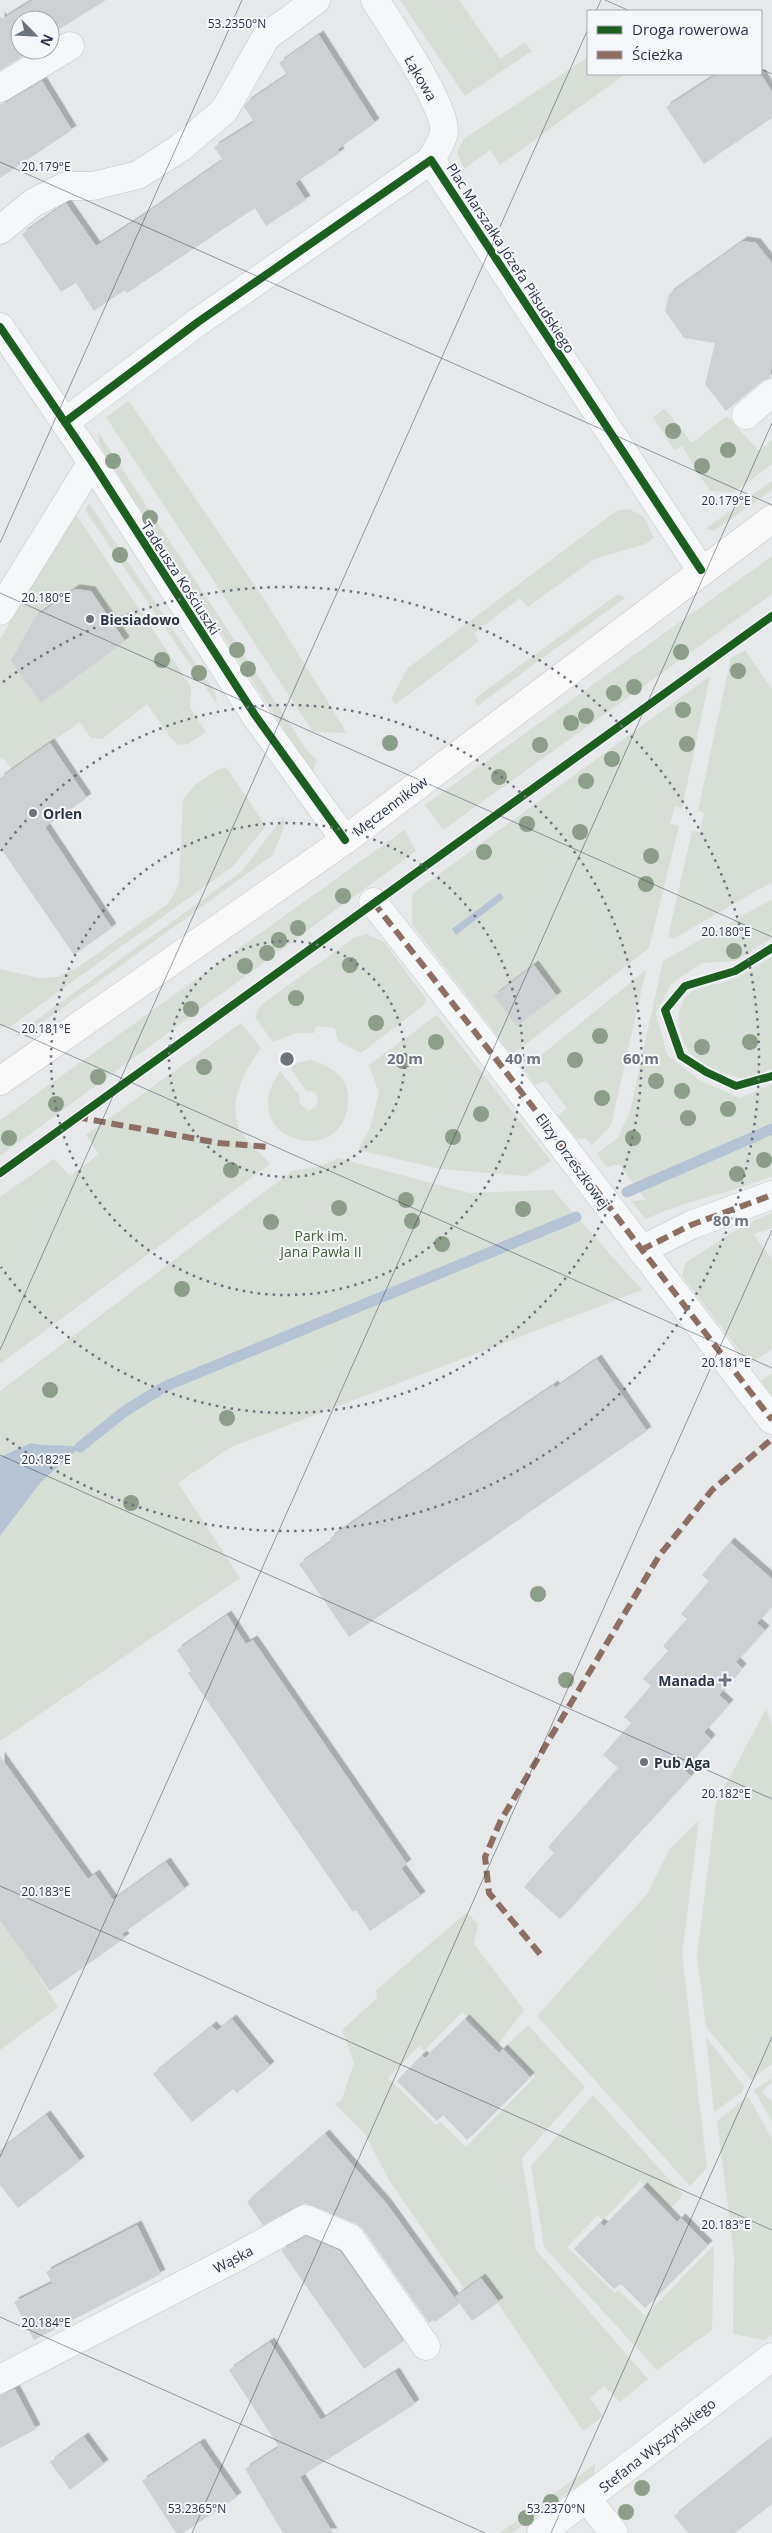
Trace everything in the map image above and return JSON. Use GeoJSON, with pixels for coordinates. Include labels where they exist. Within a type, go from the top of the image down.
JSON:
{"type":"FeatureCollection","features":[{"type":"Feature","properties":{"kind":"main road","name":"Męczenników"},"geometry":{"type":"LineString","coordinates":[[0,1081],[345,840],[701,570],[772,519]]}},
{"type":"Feature","properties":{"kind":"street"},"geometry":{"type":"LineString","coordinates":[[0,230],[33,203],[66,186],[93,186],[138,175],[180,148],[224,111],[266,37],[316,0]]}},
{"type":"Feature","properties":{"kind":"street","name":"Łąkowa"},"geometry":{"type":"LineString","coordinates":[[375,0],[443,118],[444,133],[431,160]]}},
{"type":"Feature","properties":{"kind":"street"},"geometry":{"type":"LineString","coordinates":[[0,88],[70,46]]}},
{"type":"Feature","properties":{"kind":"street","name":"Plac Marszałka Józefa Piłsudskiego"},"geometry":{"type":"LineString","coordinates":[[65,422],[198,322],[431,160],[701,570]]}},
{"type":"Feature","properties":{"kind":"street","name":"Tadeusza Kościuszki"},"geometry":{"type":"LineString","coordinates":[[0,327],[92,462],[255,716],[345,840]]}},
{"type":"Feature","properties":{"kind":"street"},"geometry":{"type":"LineString","coordinates":[[746,415],[772,393]]}},
{"type":"Feature","properties":{"kind":"street"},"geometry":{"type":"LineString","coordinates":[[0,611],[92,462]]}},
{"type":"Feature","properties":{"kind":"street","name":"Elizy Orzeszkowej"},"geometry":{"type":"LineString","coordinates":[[373,902],[506,1071],[772,1420]]}},
{"type":"Feature","properties":{"kind":"street"},"geometry":{"type":"LineString","coordinates":[[642,1250],[691,1225],[772,1196]]}},
{"type":"Feature","properties":{"kind":"street","name":"Wąska"},"geometry":{"type":"LineString","coordinates":[[0,2379],[235,2258],[305,2219],[350,2238],[426,2346]]}},
{"type":"Feature","properties":{"kind":"street","name":"Stefana Wyszyńskiego"},"geometry":{"type":"LineString","coordinates":[[541,2533],[772,2357]]}},
{"type":"Feature","properties":{"kind":"street"},"geometry":{"type":"LineString","coordinates":[[587,2499],[614,2533]]}},
{"type":"Feature","properties":{"kind":"green space"},"geometry":{"type":"Polygon","coordinates":[[[400,0],[459,0],[500,59],[525,42],[532,51],[465,96],[400,0]]]}},
{"type":"Feature","properties":{"kind":"green space"},"geometry":{"type":"Polygon","coordinates":[[[587,58],[587,75],[624,75],[500,165],[490,150],[464,169],[457,152],[464,139],[587,58]]]}},
{"type":"Feature","properties":{"kind":"green space"},"geometry":{"type":"Polygon","coordinates":[[[129,401],[268,605],[347,733],[313,732],[106,417],[129,401]]]}},
{"type":"Feature","properties":{"kind":"green space"},"geometry":{"type":"Polygon","coordinates":[[[665,409],[692,443],[727,416],[759,451],[772,440],[772,464],[734,492],[710,491],[682,446],[674,450],[653,417],[665,409]]]}},
{"type":"Feature","properties":{"kind":"green space"},"geometry":{"type":"Polygon","coordinates":[[[98,432],[308,752],[317,760],[312,772],[125,486],[99,444],[98,432]]]}},
{"type":"Feature","properties":{"kind":"green space"},"geometry":{"type":"Polygon","coordinates":[[[772,481],[772,490],[714,531],[705,529],[772,481]]]}},
{"type":"Feature","properties":{"kind":"green space"},"geometry":{"type":"Polygon","coordinates":[[[89,503],[215,693],[217,704],[85,510],[89,503]]]}},
{"type":"Feature","properties":{"kind":"green space"},"geometry":{"type":"Polygon","coordinates":[[[629,509],[644,517],[654,538],[645,544],[594,559],[528,607],[520,598],[474,633],[479,641],[396,704],[391,699],[408,668],[618,510],[629,509]]]}},
{"type":"Feature","properties":{"kind":"green space"},"geometry":{"type":"Polygon","coordinates":[[[75,513],[191,687],[190,708],[206,732],[188,744],[179,745],[171,738],[147,704],[102,739],[91,738],[80,722],[12,770],[3,758],[0,760],[0,639],[75,513]]]}},
{"type":"Feature","properties":{"kind":"green space"},"geometry":{"type":"Polygon","coordinates":[[[772,556],[772,594],[443,830],[425,805],[772,556]]]}},
{"type":"Feature","properties":{"kind":"green space"},"geometry":{"type":"Polygon","coordinates":[[[618,594],[625,598],[477,706],[475,701],[478,696],[618,594]]]}},
{"type":"Feature","properties":{"kind":"green space"},"geometry":{"type":"Polygon","coordinates":[[[745,650],[772,689],[772,882],[673,939],[668,937],[692,831],[700,832],[704,813],[698,810],[731,658],[745,650]]]}},
{"type":"Feature","properties":{"kind":"green space"},"geometry":{"type":"Polygon","coordinates":[[[710,676],[682,808],[675,806],[670,824],[679,826],[649,948],[512,1055],[412,924],[412,894],[710,676]]]}},
{"type":"Feature","properties":{"kind":"green space"},"geometry":{"type":"Polygon","coordinates":[[[226,767],[266,826],[233,866],[11,1026],[0,1027],[0,969],[38,978],[58,977],[78,967],[169,903],[179,884],[183,800],[195,785],[216,771],[226,767]]]}},
{"type":"Feature","properties":{"kind":"green space"},"geometry":{"type":"Polygon","coordinates":[[[284,816],[284,827],[273,855],[28,1033],[13,1037],[242,871],[284,816]]]}},
{"type":"Feature","properties":{"kind":"green space"},"geometry":{"type":"Polygon","coordinates":[[[404,830],[416,851],[0,1156],[0,1120],[404,830]]]}},
{"type":"Feature","properties":{"kind":"green space"},"geometry":{"type":"Polygon","coordinates":[[[772,899],[772,938],[735,961],[702,963],[671,984],[656,1013],[667,1055],[701,1081],[740,1098],[772,1084],[772,1176],[661,1212],[646,1219],[631,1201],[646,1200],[619,1164],[606,1167],[597,1153],[618,1138],[630,1111],[663,961],[772,899]]]}},
{"type":"Feature","properties":{"kind":"green space"},"geometry":{"type":"Polygon","coordinates":[[[366,934],[384,942],[426,999],[423,1006],[361,1053],[338,1041],[335,1028],[316,1026],[314,1033],[296,1033],[273,1042],[255,1017],[261,1005],[354,938],[366,934]]]}},
{"type":"Feature","properties":{"kind":"green space"},"geometry":{"type":"Polygon","coordinates":[[[772,956],[772,1069],[743,1078],[715,1069],[695,1058],[683,1041],[679,1026],[680,1010],[686,997],[700,988],[735,979],[772,956]]]}},
{"type":"Feature","properties":{"kind":"green space"},"geometry":{"type":"Polygon","coordinates":[[[646,970],[611,1125],[592,1145],[586,1138],[577,1139],[558,1116],[567,1108],[546,1081],[535,1085],[524,1069],[646,970]]]}},
{"type":"Feature","properties":{"kind":"green space"},"geometry":{"type":"Polygon","coordinates":[[[437,1015],[551,1161],[526,1176],[441,1169],[358,1150],[370,1128],[379,1093],[369,1065],[437,1015]]]}},
{"type":"Feature","properties":{"kind":"green space"},"geometry":{"type":"Polygon","coordinates":[[[241,1023],[261,1048],[244,1075],[237,1095],[236,1115],[238,1126],[252,1146],[270,1164],[0,1364],[0,1197],[54,1159],[70,1176],[99,1154],[86,1135],[241,1023]]]}},
{"type":"Feature","properties":{"kind":"green space"},"geometry":{"type":"Polygon","coordinates":[[[311,1060],[336,1072],[344,1082],[348,1095],[344,1119],[332,1134],[315,1141],[297,1139],[281,1131],[270,1116],[269,1096],[280,1071],[300,1096],[299,1102],[308,1111],[316,1107],[318,1099],[315,1092],[306,1091],[288,1065],[311,1060]]]}},
{"type":"Feature","properties":{"kind":"green space","name":"Park im. Jana Pawła II"},"geometry":{"type":"Polygon","coordinates":[[[338,1158],[469,1193],[553,1190],[642,1290],[231,1447],[178,1483],[240,1578],[0,1741],[0,1536],[41,1482],[79,1447],[50,1447],[31,1443],[0,1457],[0,1391],[292,1171],[318,1167],[338,1158]]]}},
{"type":"Feature","properties":{"kind":"green space"},"geometry":{"type":"Polygon","coordinates":[[[772,1213],[772,1228],[753,1234],[772,1259],[772,1349],[750,1364],[682,1276],[685,1263],[747,1223],[772,1213]]]}},
{"type":"Feature","properties":{"kind":"green space"},"geometry":{"type":"Polygon","coordinates":[[[772,1373],[772,1396],[761,1381],[772,1373]]]}},
{"type":"Feature","properties":{"kind":"green space"},"geometry":{"type":"Polygon","coordinates":[[[766,1709],[772,1724],[772,2064],[751,2080],[706,2027],[697,1955],[716,1803],[766,1709]]]}},
{"type":"Feature","properties":{"kind":"green space"},"geometry":{"type":"Polygon","coordinates":[[[699,1820],[682,1954],[707,2168],[690,2186],[537,2016],[647,1894],[670,1849],[699,1820]]]}},
{"type":"Feature","properties":{"kind":"green space"},"geometry":{"type":"Polygon","coordinates":[[[467,1912],[478,1925],[474,1944],[524,2010],[497,2046],[462,2012],[424,2051],[419,2046],[388,2078],[436,2125],[440,2122],[466,2147],[535,2077],[505,2047],[528,2025],[585,2087],[522,2158],[536,2250],[648,2379],[620,2402],[604,2386],[590,2398],[603,2416],[583,2431],[481,2278],[465,2290],[389,2180],[365,2134],[335,2104],[342,2099],[354,2063],[342,2030],[377,1998],[376,1990],[467,1912]]]}},
{"type":"Feature","properties":{"kind":"green space"},"geometry":{"type":"Polygon","coordinates":[[[0,1915],[58,2007],[0,2050],[0,1915]]]}},
{"type":"Feature","properties":{"kind":"green space"},"geometry":{"type":"Polygon","coordinates":[[[706,2037],[744,2086],[742,2092],[714,2112],[706,2037]]]}},
{"type":"Feature","properties":{"kind":"green space"},"geometry":{"type":"Polygon","coordinates":[[[772,2078],[772,2081],[762,2092],[772,2102],[772,2121],[754,2090],[772,2078]]]}},
{"type":"Feature","properties":{"kind":"green space"},"geometry":{"type":"Polygon","coordinates":[[[593,2095],[683,2195],[670,2209],[640,2181],[603,2220],[598,2215],[567,2247],[615,2293],[618,2290],[645,2316],[714,2245],[712,2330],[657,2370],[544,2247],[531,2166],[593,2095]]]}},
{"type":"Feature","properties":{"kind":"green space"},"geometry":{"type":"Polygon","coordinates":[[[748,2096],[772,2139],[772,2334],[764,2340],[733,2334],[734,2254],[717,2121],[748,2096]]]}},
{"type":"Feature","properties":{"kind":"green space"},"geometry":{"type":"Polygon","coordinates":[[[595,2464],[594,2474],[512,2533],[500,2533],[595,2464]]]}},
{"type":"Feature","properties":{"kind":"water"},"geometry":{"type":"Polygon","coordinates":[[[500,893],[504,898],[456,935],[452,929],[500,893]]]}},
{"type":"Feature","properties":{"kind":"water"},"geometry":{"type":"Polygon","coordinates":[[[31,1443],[80,1447],[41,1482],[0,1536],[0,1457],[31,1443]]]}},
{"type":"Feature","properties":{"kind":"building"},"geometry":{"type":"Polygon","coordinates":[[[33,0],[106,0],[60,29],[60,10],[17,10],[33,0]]]}},
{"type":"Feature","properties":{"kind":"building"},"geometry":{"type":"Polygon","coordinates":[[[10,14],[10,60],[17,60],[0,70],[0,16],[2,19],[10,14]]]}},
{"type":"Feature","properties":{"kind":"building"},"geometry":{"type":"Polygon","coordinates":[[[319,35],[375,123],[338,149],[340,153],[295,183],[306,200],[266,226],[255,208],[127,293],[125,290],[94,311],[76,283],[61,292],[22,234],[66,203],[96,246],[141,217],[223,160],[214,147],[254,122],[244,107],[247,102],[287,75],[279,63],[319,35]]]}},
{"type":"Feature","properties":{"kind":"building"},"geometry":{"type":"Polygon","coordinates":[[[715,75],[762,75],[772,92],[772,118],[704,164],[666,107],[715,75]]]}},
{"type":"Feature","properties":{"kind":"building"},"geometry":{"type":"Polygon","coordinates":[[[42,81],[72,130],[0,178],[0,104],[42,81]]]}},
{"type":"Feature","properties":{"kind":"building"},"geometry":{"type":"Polygon","coordinates":[[[743,241],[756,243],[772,263],[772,361],[770,378],[762,381],[726,411],[705,384],[715,343],[684,338],[665,311],[669,294],[743,241]]]}},
{"type":"Feature","properties":{"kind":"building"},"geometry":{"type":"Polygon","coordinates":[[[75,589],[91,591],[125,641],[41,703],[11,661],[35,617],[75,589]]]}},
{"type":"Feature","properties":{"kind":"building"},"geometry":{"type":"Polygon","coordinates":[[[50,743],[87,798],[45,827],[112,928],[74,955],[0,847],[0,778],[50,743]]]}},
{"type":"Feature","properties":{"kind":"building"},"geometry":{"type":"Polygon","coordinates":[[[534,965],[557,996],[517,1026],[494,996],[534,965]]]}},
{"type":"Feature","properties":{"kind":"building"},"geometry":{"type":"Polygon","coordinates":[[[597,1359],[647,1431],[349,1637],[299,1564],[332,1541],[330,1538],[471,1441],[554,1385],[555,1388],[597,1359]]]}},
{"type":"Feature","properties":{"kind":"building"},"geometry":{"type":"Polygon","coordinates":[[[730,1542],[772,1579],[772,1606],[757,1623],[765,1630],[736,1662],[742,1668],[719,1695],[729,1704],[704,1732],[711,1739],[684,1770],[691,1776],[560,1919],[524,1887],[554,1853],[548,1847],[618,1768],[603,1755],[631,1723],[624,1717],[651,1686],[643,1679],[668,1651],[663,1646],[687,1619],[681,1614],[709,1581],[702,1575],[730,1542]]]}},
{"type":"Feature","properties":{"kind":"building"},"geometry":{"type":"Polygon","coordinates":[[[227,1615],[246,1644],[253,1640],[407,1864],[401,1868],[421,1896],[370,1931],[356,1910],[353,1912],[188,1673],[191,1671],[177,1650],[227,1615]]]}},
{"type":"Feature","properties":{"kind":"building"},"geometry":{"type":"Polygon","coordinates":[[[0,1756],[88,1879],[95,1874],[113,1900],[166,1862],[185,1889],[122,1934],[125,1938],[50,1991],[0,1920],[0,1756]]]}},
{"type":"Feature","properties":{"kind":"building"},"geometry":{"type":"Polygon","coordinates":[[[232,2019],[270,2066],[237,2093],[233,2089],[192,2122],[153,2074],[212,2026],[217,2031],[232,2019]]]}},
{"type":"Feature","properties":{"kind":"building"},"geometry":{"type":"Polygon","coordinates":[[[465,2019],[499,2053],[503,2049],[530,2077],[467,2140],[443,2115],[437,2121],[397,2081],[422,2055],[425,2058],[465,2019]]]}},
{"type":"Feature","properties":{"kind":"building"},"geometry":{"type":"Polygon","coordinates":[[[46,2115],[80,2161],[18,2208],[0,2185],[0,2150],[46,2115]]]}},
{"type":"Feature","properties":{"kind":"building"},"geometry":{"type":"Polygon","coordinates":[[[325,2134],[387,2204],[459,2304],[435,2322],[434,2320],[429,2323],[363,2229],[357,2224],[305,2203],[263,2225],[247,2202],[325,2134]]]}},
{"type":"Feature","properties":{"kind":"building"},"geometry":{"type":"Polygon","coordinates":[[[643,2187],[677,2222],[681,2218],[708,2245],[645,2308],[621,2284],[614,2289],[574,2249],[600,2223],[604,2226],[643,2187]]]}},
{"type":"Feature","properties":{"kind":"building"},"geometry":{"type":"Polygon","coordinates":[[[137,2225],[161,2274],[34,2340],[14,2302],[52,2283],[46,2272],[137,2225]]]}},
{"type":"Feature","properties":{"kind":"building"},"geometry":{"type":"Polygon","coordinates":[[[306,2236],[340,2251],[404,2341],[364,2369],[281,2250],[306,2236]]]}},
{"type":"Feature","properties":{"kind":"building"},"geometry":{"type":"Polygon","coordinates":[[[481,2278],[499,2302],[472,2321],[455,2297],[481,2278]]]}},
{"type":"Feature","properties":{"kind":"building"},"geometry":{"type":"Polygon","coordinates":[[[270,2342],[321,2420],[395,2372],[415,2404],[300,2477],[333,2533],[283,2533],[245,2469],[279,2447],[229,2370],[270,2342]]]}},
{"type":"Feature","properties":{"kind":"building"},"geometry":{"type":"Polygon","coordinates":[[[15,2389],[36,2429],[0,2448],[0,2395],[15,2389]]]}},
{"type":"Feature","properties":{"kind":"building"},"geometry":{"type":"Polygon","coordinates":[[[84,2437],[104,2464],[70,2490],[50,2462],[84,2437]]]}},
{"type":"Feature","properties":{"kind":"building"},"geometry":{"type":"Polygon","coordinates":[[[772,2438],[772,2504],[735,2533],[688,2533],[674,2516],[772,2438]]]}},
{"type":"Feature","properties":{"kind":"building"},"geometry":{"type":"Polygon","coordinates":[[[200,2443],[237,2497],[183,2533],[176,2533],[142,2481],[200,2443]]]}},
{"type":"Feature","properties":{"kind":"waterway"},"geometry":{"type":"LineString","coordinates":[[627,1192],[772,1129]]}},
{"type":"Feature","properties":{"kind":"waterway"},"geometry":{"type":"LineString","coordinates":[[80,1447],[125,1411],[166,1386],[576,1217]]}},
{"type":"Feature","properties":{"kind":"marked path"},"geometry":{"type":"LineString","coordinates":[[373,902],[524,1095],[772,1420]]}},
{"type":"Feature","properties":{"kind":"marked path"},"geometry":{"type":"LineString","coordinates":[[76,1117],[219,1143],[268,1147]]}},
{"type":"Feature","properties":{"kind":"marked path"},"geometry":{"type":"LineString","coordinates":[[641,1250],[691,1225],[772,1195]]}},
{"type":"Feature","properties":{"kind":"marked path"},"geometry":{"type":"LineString","coordinates":[[540,1954],[489,1893],[485,1857],[501,1820],[659,1556],[712,1490],[772,1439]]}},
{"type":"Feature","properties":{"kind":"cycle path"},"geometry":{"type":"LineString","coordinates":[[65,422],[198,322],[431,160],[701,570]]}},
{"type":"Feature","properties":{"kind":"cycle path"},"geometry":{"type":"LineString","coordinates":[[0,327],[92,462],[255,715],[345,840]]}},
{"type":"Feature","properties":{"kind":"cycle path"},"geometry":{"type":"LineString","coordinates":[[0,1173],[772,616]]}},
{"type":"Feature","properties":{"kind":"cycle path"},"geometry":{"type":"LineString","coordinates":[[772,948],[735,971],[685,986],[665,1010],[681,1056],[706,1072],[736,1086],[772,1076]]}},
{"type":"Feature","properties":{"kind":"place","name":"Biesiadowo"},"geometry":{"type":"Point","coordinates":[90,619]}},
{"type":"Feature","properties":{"kind":"place","name":"Orlen"},"geometry":{"type":"Point","coordinates":[33,813]}},
{"type":"Feature","properties":{"kind":"place","name":"Manada"},"geometry":{"type":"Point","coordinates":[725,1680]}},
{"type":"Feature","properties":{"kind":"place","name":"Pub Aga"},"geometry":{"type":"Point","coordinates":[644,1762]}}]}
